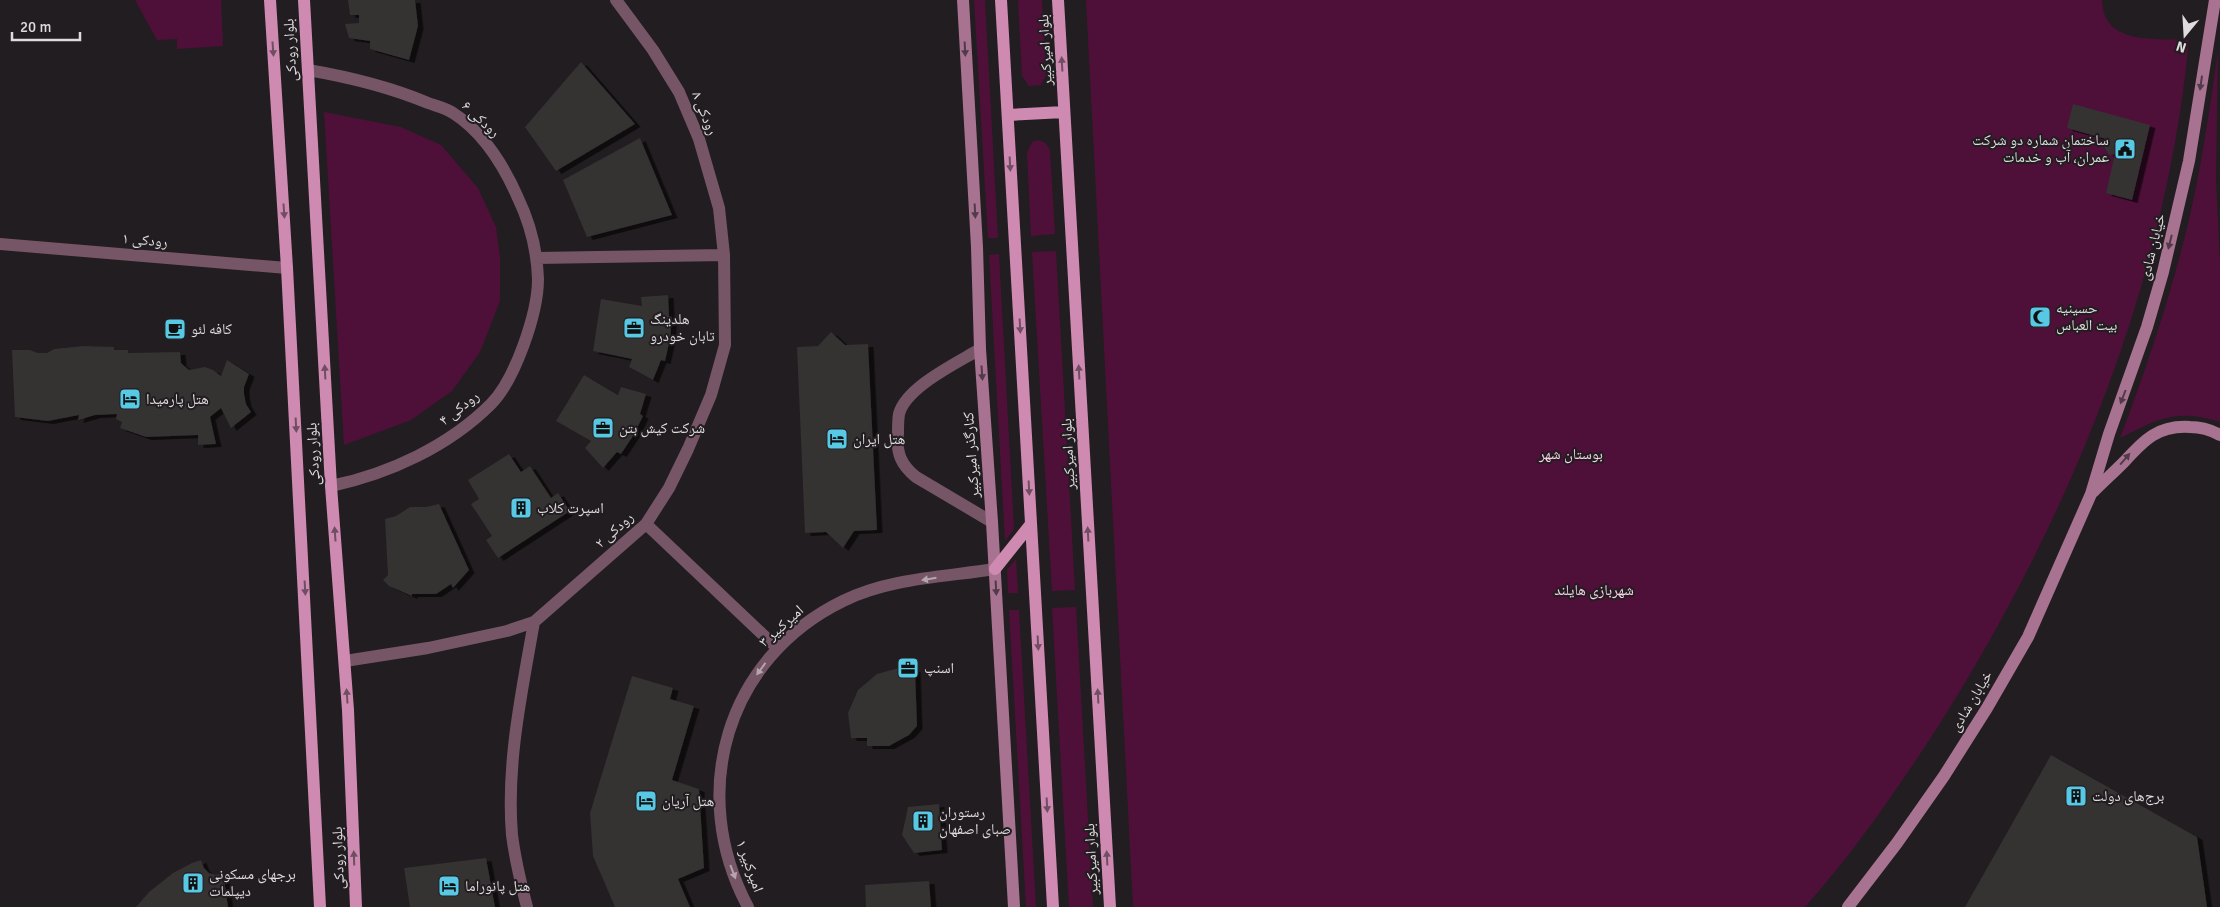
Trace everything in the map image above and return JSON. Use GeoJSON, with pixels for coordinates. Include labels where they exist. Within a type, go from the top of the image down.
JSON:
{"type":"FeatureCollection","features":[{"type":"Feature","properties":{"kind":"main road","name":"بلوار رودکی"},"geometry":{"type":"LineString","coordinates":[[270,0],[288,268],[320,907]]}},
{"type":"Feature","properties":{"kind":"main road","name":"بلوار رودکی"},"geometry":{"type":"LineString","coordinates":[[304,0],[331,486],[345,662],[356,907]]}},
{"type":"Feature","properties":{"kind":"main road"},"geometry":{"type":"LineString","coordinates":[[1001,0],[1052,907]]}},
{"type":"Feature","properties":{"kind":"main road","name":"بلوار امیرکبیر"},"geometry":{"type":"LineString","coordinates":[[1058,0],[1110,907]]}},
{"type":"Feature","properties":{"kind":"main road"},"geometry":{"type":"LineString","coordinates":[[1008,115],[1064,112]]}},
{"type":"Feature","properties":{"kind":"main road"},"geometry":{"type":"LineString","coordinates":[[995,569],[1031,524]]}},
{"type":"Feature","properties":{"kind":"street","name":"رودکی ۸"},"geometry":{"type":"LineString","coordinates":[[616,0],[653,50],[679,92],[699,140],[719,208],[724,255]]}},
{"type":"Feature","properties":{"kind":"street","name":"کنارگذر امیرکبیر"},"geometry":{"type":"LineString","coordinates":[[963,0],[977,247],[980,349],[995,569],[1014,907]]}},
{"type":"Feature","properties":{"kind":"street","name":"خیابان شادی"},"geometry":{"type":"LineString","coordinates":[[1849,905],[1923,806],[1987,708],[2028,637],[2091,494],[2109,434],[2147,327],[2163,272],[2189,162],[2215,0]]}},
{"type":"Feature","properties":{"kind":"street","name":"رودکی ۶"},"geometry":{"type":"LineString","coordinates":[[308,70],[340,76],[412,96],[452,112],[484,140],[509,177],[528,220],[536,258]]}},
{"type":"Feature","properties":{"kind":"street","name":"رودکی ۱"},"geometry":{"type":"LineString","coordinates":[[0,244],[288,268]]}},
{"type":"Feature","properties":{"kind":"street"},"geometry":{"type":"LineString","coordinates":[[536,258],[724,255]]}},
{"type":"Feature","properties":{"kind":"street","name":"رودکی ۲"},"geometry":{"type":"LineString","coordinates":[[345,662],[428,648],[507,631],[534,622],[646,524],[669,488],[711,395],[725,345],[724,255]]}},
{"type":"Feature","properties":{"kind":"street","name":"رودکی ۴"},"geometry":{"type":"LineString","coordinates":[[331,486],[360,480],[398,465],[461,429],[492,403],[513,370],[529,330],[538,280],[536,258]]}},
{"type":"Feature","properties":{"kind":"street"},"geometry":{"type":"LineString","coordinates":[[980,349],[913,392],[899,413],[897,442],[900,458],[906,469],[916,477],[992,522]]}},
{"type":"Feature","properties":{"kind":"street","name":"خیابان شادی"},"geometry":{"type":"LineString","coordinates":[[2091,494],[2124,461],[2135,447],[2149,436],[2165,429],[2182,426],[2200,428],[2220,435]]}},
{"type":"Feature","properties":{"kind":"street"},"geometry":{"type":"LineString","coordinates":[[646,524],[777,648]]}},
{"type":"Feature","properties":{"kind":"street","name":"امیرکبیر ۳"},"geometry":{"type":"LineString","coordinates":[[722,836],[719,811],[719,785],[721,760],[727,735],[747,689],[777,648],[820,613],[844,600],[870,590],[995,569]]}},
{"type":"Feature","properties":{"kind":"street"},"geometry":{"type":"LineString","coordinates":[[527,907],[512,835],[512,787],[514,735],[534,622]]}},
{"type":"Feature","properties":{"kind":"street","name":"امیرکبیر ۱"},"geometry":{"type":"LineString","coordinates":[[722,836],[730,864],[748,907]]}},
{"type":"Feature","properties":{"kind":"green space"},"geometry":{"type":"Polygon","coordinates":[[[135,0],[221,0],[223,46],[177,49],[177,39],[157,40],[135,0]]]}},
{"type":"Feature","properties":{"kind":"green space"},"geometry":{"type":"Polygon","coordinates":[[[974,0],[985,0],[998,238],[988,238],[974,0]]]}},
{"type":"Feature","properties":{"kind":"green space"},"geometry":{"type":"Polygon","coordinates":[[[1018,0],[1042,0],[1046,75],[1041,85],[1029,86],[1022,76],[1018,0]]]}},
{"type":"Feature","properties":{"kind":"green space","name":"بوستان شهر"},"geometry":{"type":"Polygon","coordinates":[[[1086,0],[2102,0],[2105,15],[2111,25],[2121,32],[2147,39],[2189,40],[2177,131],[2158,222],[2134,311],[2104,399],[2068,484],[2028,568],[1984,649],[1937,728],[1841,865],[1805,907],[1133,907],[1086,0]]]}},
{"type":"Feature","properties":{"kind":"green space"},"geometry":{"type":"Polygon","coordinates":[[[2218,51],[2216,178],[2220,267],[2220,422],[2205,418],[2179,416],[2157,421],[2120,438],[2158,330],[2182,248],[2202,157],[2218,51]]]}},
{"type":"Feature","properties":{"kind":"green space"},"geometry":{"type":"Polygon","coordinates":[[[324,112],[401,127],[441,145],[478,188],[496,227],[500,257],[500,301],[480,352],[452,391],[411,420],[344,445],[324,112]]]}},
{"type":"Feature","properties":{"kind":"green space"},"geometry":{"type":"Polygon","coordinates":[[[1038,140],[1046,144],[1050,151],[1055,234],[1031,236],[1027,153],[1032,142],[1038,140]]]}},
{"type":"Feature","properties":{"kind":"green space"},"geometry":{"type":"Polygon","coordinates":[[[1056,251],[1075,590],[1052,591],[1032,252],[1056,251]]]}},
{"type":"Feature","properties":{"kind":"green space"},"geometry":{"type":"Polygon","coordinates":[[[999,254],[1014,529],[1005,541],[989,255],[999,254]]]}},
{"type":"Feature","properties":{"kind":"green space"},"geometry":{"type":"Polygon","coordinates":[[[1016,559],[1018,593],[1008,593],[1007,570],[1016,559]]]}},
{"type":"Feature","properties":{"kind":"green space"},"geometry":{"type":"Polygon","coordinates":[[[1076,607],[1093,907],[1069,907],[1052,608],[1076,607]]]}},
{"type":"Feature","properties":{"kind":"green space"},"geometry":{"type":"Polygon","coordinates":[[[1009,610],[1019,610],[1036,907],[1026,907],[1009,610]]]}},
{"type":"Feature","properties":{"kind":"building"},"geometry":{"type":"Polygon","coordinates":[[[348,0],[415,0],[418,26],[409,60],[370,49],[370,41],[349,38],[345,24],[359,23],[359,15],[350,15],[348,0]]]}},
{"type":"Feature","properties":{"kind":"building"},"geometry":{"type":"Polygon","coordinates":[[[581,62],[635,124],[556,171],[525,127],[581,62]]]}},
{"type":"Feature","properties":{"kind":"building","name":"ساختمان شماره دو شرکت عمران، آب و خدمات"},"geometry":{"type":"Polygon","coordinates":[[[2073,104],[2150,125],[2132,200],[2106,193],[2115,154],[2109,155],[2102,143],[2106,139],[2067,128],[2073,104]]]}},
{"type":"Feature","properties":{"kind":"building"},"geometry":{"type":"Polygon","coordinates":[[[640,138],[672,215],[587,237],[563,180],[640,138]]]}},
{"type":"Feature","properties":{"kind":"building","name":"هلدینگ تابان خودرو"},"geometry":{"type":"Polygon","coordinates":[[[668,295],[669,316],[672,317],[670,339],[665,361],[661,360],[653,380],[629,367],[632,359],[593,351],[601,299],[642,306],[641,297],[668,295]]]}},
{"type":"Feature","properties":{"kind":"building","name":"هتل ایران"},"geometry":{"type":"Polygon","coordinates":[[[831,332],[845,345],[868,344],[877,530],[854,531],[843,548],[826,532],[805,533],[797,347],[818,346],[831,332]]]}},
{"type":"Feature","properties":{"kind":"building","name":"هتل پارمیدا"},"geometry":{"type":"Polygon","coordinates":[[[84,346],[114,347],[114,350],[128,350],[128,353],[180,352],[181,363],[189,370],[205,367],[221,376],[227,360],[249,374],[244,387],[244,394],[246,404],[251,412],[231,428],[221,408],[210,417],[216,444],[198,445],[198,435],[146,437],[120,428],[122,422],[116,419],[117,414],[95,415],[78,420],[79,415],[48,421],[15,417],[12,350],[30,350],[38,353],[47,353],[54,349],[84,346]]]}},
{"type":"Feature","properties":{"kind":"building","name":"شرکت کیش بتن"},"geometry":{"type":"Polygon","coordinates":[[[584,375],[618,395],[621,387],[646,394],[640,414],[643,416],[633,436],[621,454],[617,452],[603,468],[585,448],[591,441],[556,421],[584,375]]]}},
{"type":"Feature","properties":{"kind":"building","name":"اسپرت کلاب"},"geometry":{"type":"Polygon","coordinates":[[[509,454],[521,472],[530,466],[551,498],[558,493],[570,511],[498,558],[486,540],[492,536],[471,504],[479,499],[468,480],[509,454]]]}},
{"type":"Feature","properties":{"kind":"building"},"geometry":{"type":"Polygon","coordinates":[[[439,504],[469,570],[453,588],[451,584],[436,594],[412,594],[412,596],[389,586],[383,580],[388,575],[385,519],[396,516],[410,507],[426,507],[439,504]]]}},
{"type":"Feature","properties":{"kind":"building"},"geometry":{"type":"Polygon","coordinates":[[[902,667],[915,669],[917,726],[909,735],[889,746],[867,746],[867,738],[851,738],[848,713],[858,690],[877,674],[902,667]]]}},
{"type":"Feature","properties":{"kind":"building","name":"هتل آریان"},"geometry":{"type":"Polygon","coordinates":[[[632,676],[673,688],[670,699],[694,706],[672,780],[699,789],[704,868],[678,879],[690,907],[615,907],[593,856],[590,813],[632,676]]]}},
{"type":"Feature","properties":{"kind":"building","name":"برج‌های دولت"},"geometry":{"type":"Polygon","coordinates":[[[2051,755],[2197,837],[2207,907],[1965,907],[2051,755]]]}},
{"type":"Feature","properties":{"kind":"building","name":"رستوران صبای اصفهان"},"geometry":{"type":"Polygon","coordinates":[[[939,804],[942,850],[914,853],[902,835],[908,807],[939,804]]]}},
{"type":"Feature","properties":{"kind":"building","name":"هتل پانوراما"},"geometry":{"type":"Polygon","coordinates":[[[486,858],[495,907],[410,907],[404,868],[486,858]]]}},
{"type":"Feature","properties":{"kind":"building","name":"برجهای مسکونی دیپلمات"},"geometry":{"type":"Polygon","coordinates":[[[201,860],[204,868],[209,873],[216,875],[223,872],[228,907],[136,907],[149,892],[173,873],[201,860]]]}},
{"type":"Feature","properties":{"kind":"building"},"geometry":{"type":"Polygon","coordinates":[[[929,881],[931,907],[866,907],[865,885],[929,881]]]}},
{"type":"Feature","properties":{"kind":"place","name":"ساختمان شماره دو شرکت عمران، آب و خدمات"},"geometry":{"type":"Point","coordinates":[2125,149]}},
{"type":"Feature","properties":{"kind":"place","name":"حسینیه بیت العباس"},"geometry":{"type":"Point","coordinates":[2040,317]}},
{"type":"Feature","properties":{"kind":"place","name":"هلدینگ تابان خودرو"},"geometry":{"type":"Point","coordinates":[634,328]}},
{"type":"Feature","properties":{"kind":"place","name":"کافه لئو"},"geometry":{"type":"Point","coordinates":[175,329]}},
{"type":"Feature","properties":{"kind":"place","name":"هتل پارمیدا"},"geometry":{"type":"Point","coordinates":[130,399]}},
{"type":"Feature","properties":{"kind":"place","name":"شرکت کیش بتن"},"geometry":{"type":"Point","coordinates":[603,428]}},
{"type":"Feature","properties":{"kind":"place","name":"هتل ایران"},"geometry":{"type":"Point","coordinates":[837,439]}},
{"type":"Feature","properties":{"kind":"place","name":"اسپرت کلاب"},"geometry":{"type":"Point","coordinates":[521,508]}},
{"type":"Feature","properties":{"kind":"place","name":"اسنپ"},"geometry":{"type":"Point","coordinates":[908,668]}},
{"type":"Feature","properties":{"kind":"place","name":"برج‌های دولت"},"geometry":{"type":"Point","coordinates":[2076,796]}},
{"type":"Feature","properties":{"kind":"place","name":"هتل آریان"},"geometry":{"type":"Point","coordinates":[646,801]}},
{"type":"Feature","properties":{"kind":"place","name":"رستوران صبای اصفهان"},"geometry":{"type":"Point","coordinates":[923,821]}},
{"type":"Feature","properties":{"kind":"place","name":"برجهای مسکونی دیپلمات"},"geometry":{"type":"Point","coordinates":[193,883]}},
{"type":"Feature","properties":{"kind":"place","name":"هتل پانوراما"},"geometry":{"type":"Point","coordinates":[449,886]}},
{"type":"Feature","properties":{"kind":"park label","name":"شهربازی هایلند"},"geometry":{"type":"Point","coordinates":[1594,590]}}]}
